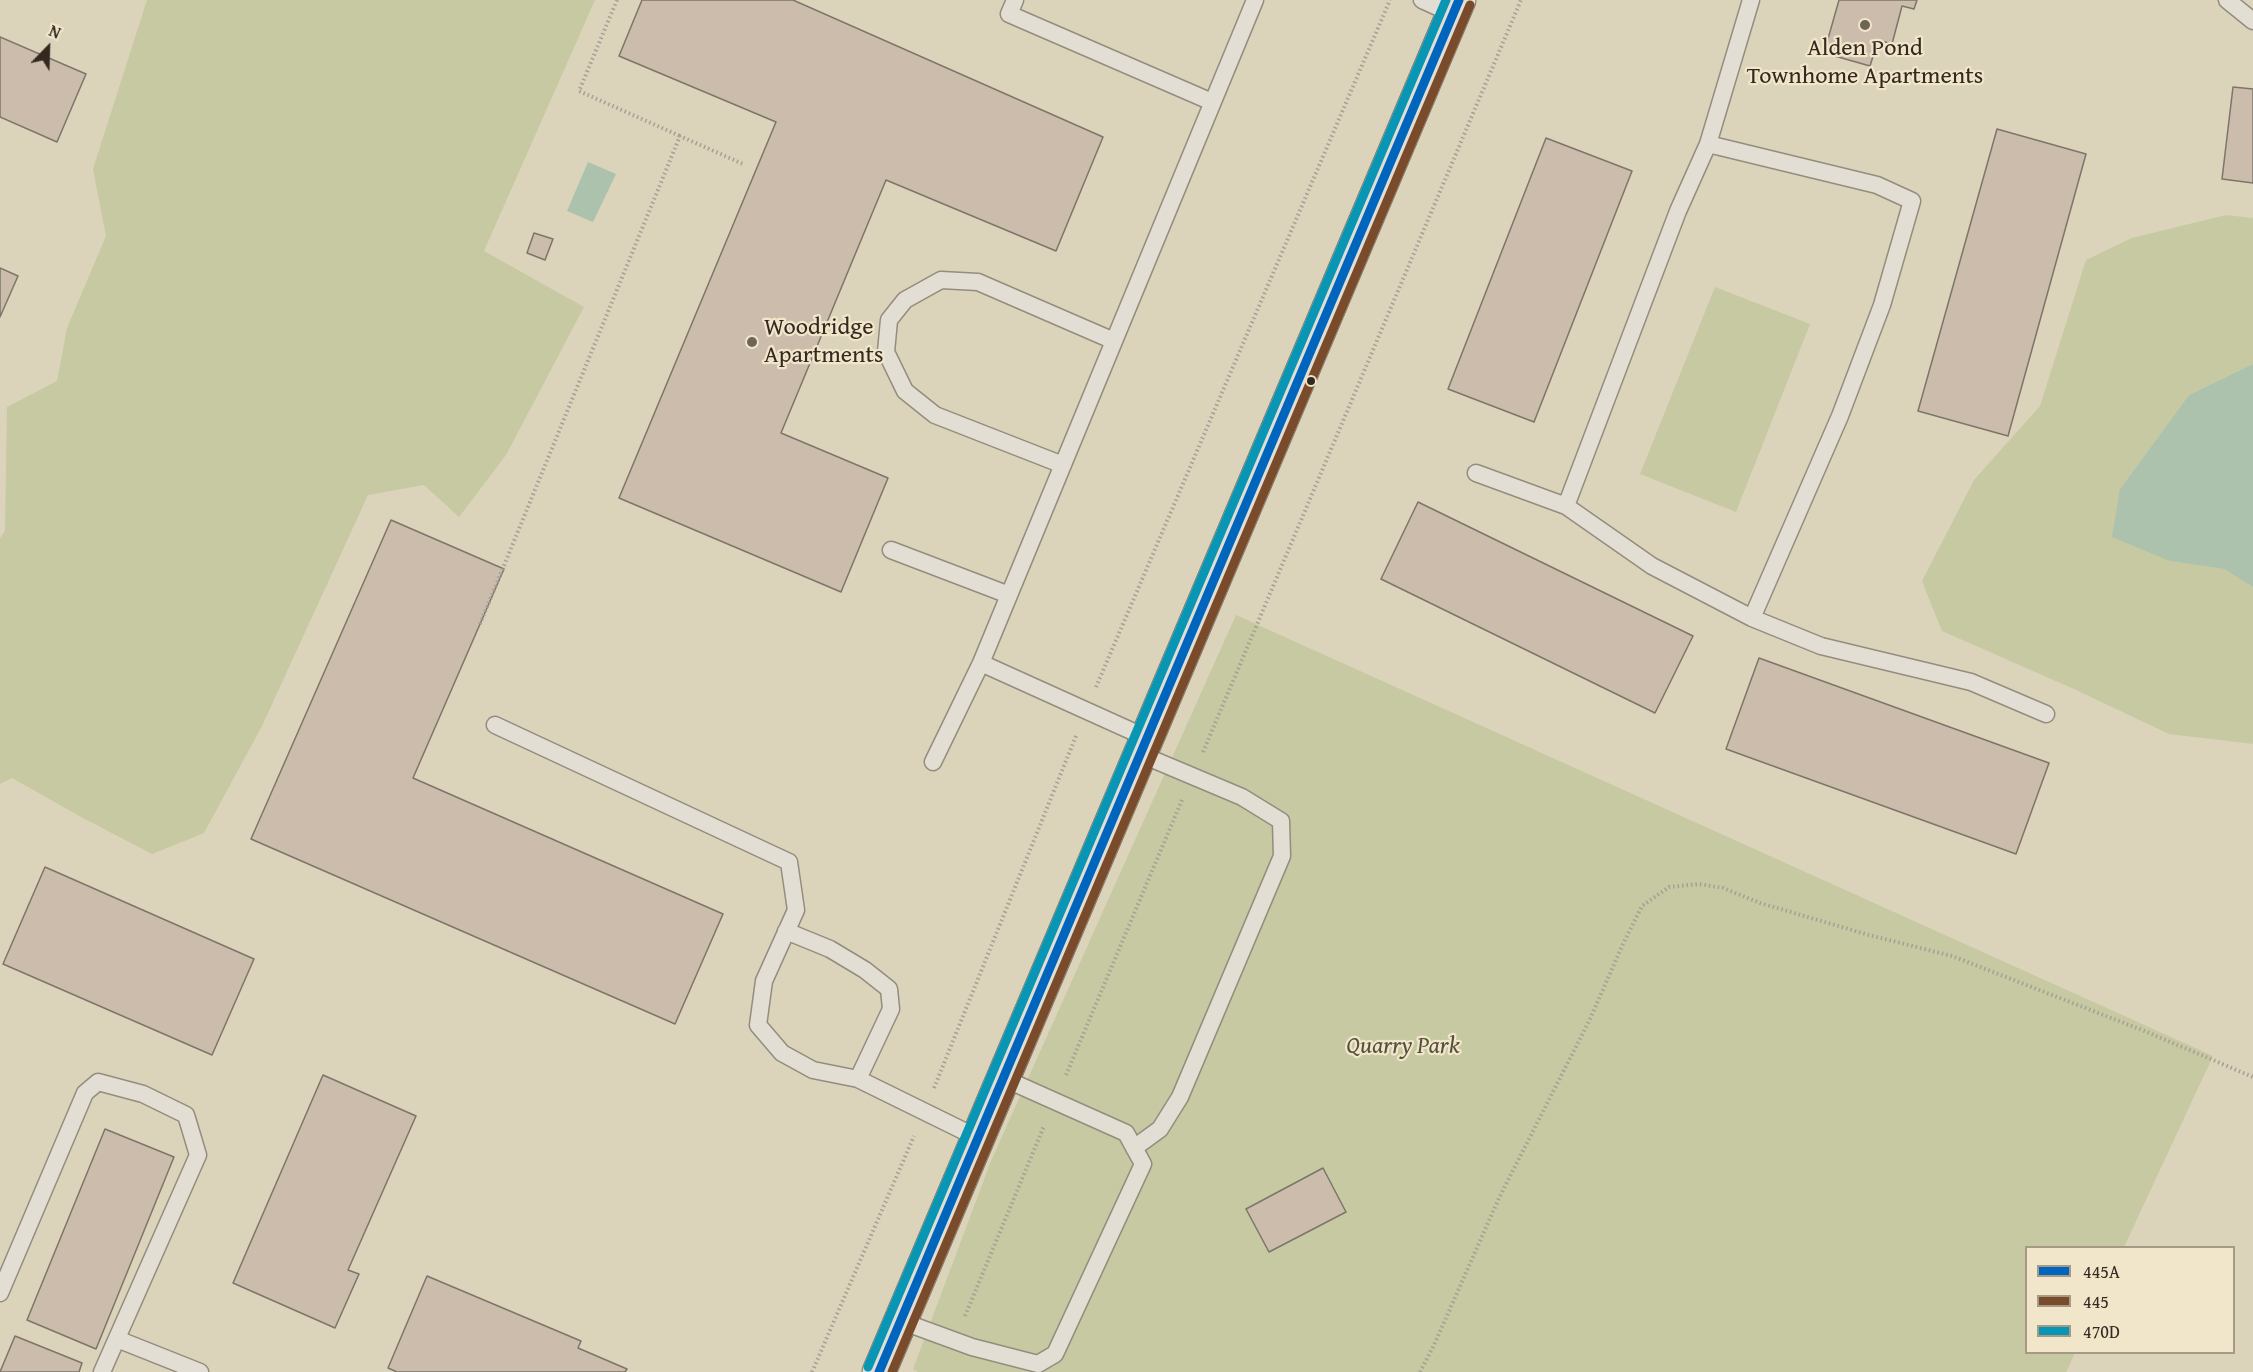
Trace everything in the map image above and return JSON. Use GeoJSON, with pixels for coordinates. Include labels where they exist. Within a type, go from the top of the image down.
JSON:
{"type":"FeatureCollection","features":[{"type":"Feature","properties":{"kind":"street"},"geometry":{"type":"LineString","coordinates":[[879,1372],[1456,7]]}},
{"type":"Feature","properties":{"kind":"lane"},"geometry":{"type":"LineString","coordinates":[[1015,0],[1009,14],[1212,102]]}},
{"type":"Feature","properties":{"kind":"lane"},"geometry":{"type":"LineString","coordinates":[[933,762],[981,663],[1254,0]]}},
{"type":"Feature","properties":{"kind":"lane"},"geometry":{"type":"LineString","coordinates":[[1422,0],[1456,7]]}},
{"type":"Feature","properties":{"kind":"lane"},"geometry":{"type":"LineString","coordinates":[[1566,506],[1678,211],[1708,144],[1751,0]]}},
{"type":"Feature","properties":{"kind":"lane"},"geometry":{"type":"LineString","coordinates":[[2227,0],[2253,21]]}},
{"type":"Feature","properties":{"kind":"lane"},"geometry":{"type":"LineString","coordinates":[[1708,144],[1877,185],[1912,201],[1882,305],[1840,416],[1752,618]]}},
{"type":"Feature","properties":{"kind":"lane"},"geometry":{"type":"LineString","coordinates":[[1063,465],[934,415],[905,391],[886,352],[889,320],[905,300],[941,280],[978,282],[1114,341]]}},
{"type":"Feature","properties":{"kind":"lane"},"geometry":{"type":"LineString","coordinates":[[1476,474],[1566,506],[1652,566],[1752,618],[1821,646],[1971,682],[2046,714]]}},
{"type":"Feature","properties":{"kind":"lane"},"geometry":{"type":"LineString","coordinates":[[891,550],[1009,595]]}},
{"type":"Feature","properties":{"kind":"lane"},"geometry":{"type":"LineString","coordinates":[[981,663],[1144,746],[1192,776],[1242,797],[1281,821],[1282,856],[1180,1097],[1160,1129],[1134,1148]]}},
{"type":"Feature","properties":{"kind":"lane"},"geometry":{"type":"LineString","coordinates":[[495,725],[789,862],[796,910],[764,981],[758,1025],[782,1053],[813,1070],[858,1079],[978,1138]]}},
{"type":"Feature","properties":{"kind":"lane"},"geometry":{"type":"LineString","coordinates":[[786,931],[830,949],[865,970],[889,989],[891,1009],[858,1079]]}},
{"type":"Feature","properties":{"kind":"lane"},"geometry":{"type":"LineString","coordinates":[[901,1321],[955,1341],[1038,1364],[1055,1354],[1143,1164],[1126,1133],[1003,1078]]}},
{"type":"Feature","properties":{"kind":"lane"},"geometry":{"type":"LineString","coordinates":[[0,1293],[85,1093],[98,1082],[143,1094],[186,1116],[198,1155],[102,1372]]}},
{"type":"Feature","properties":{"kind":"lane"},"geometry":{"type":"LineString","coordinates":[[117,1339],[200,1372]]}},
{"type":"Feature","properties":{"kind":"path"},"geometry":{"type":"LineString","coordinates":[[618,0],[579,91],[743,164]]}},
{"type":"Feature","properties":{"kind":"path"},"geometry":{"type":"LineString","coordinates":[[955,1341],[1521,0]]}},
{"type":"Feature","properties":{"kind":"path"},"geometry":{"type":"LineString","coordinates":[[480,624],[680,136]]}},
{"type":"Feature","properties":{"kind":"path"},"geometry":{"type":"LineString","coordinates":[[1420,1372],[1434,1346],[1499,1198],[1590,1019],[1632,925],[1642,906],[1669,887],[1699,884],[1723,888],[1760,903],[1869,935],[1952,956],[2142,1030],[2253,1077]]}},
{"type":"Feature","properties":{"kind":"green space"},"geometry":{"type":"Polygon","coordinates":[[[147,0],[595,0],[484,251],[584,307],[506,455],[459,517],[424,485],[368,495],[262,726],[204,833],[152,854],[12,778],[0,784],[0,538],[5,531],[7,407],[57,381],[67,328],[106,236],[93,169],[147,0]]]}},
{"type":"Feature","properties":{"kind":"green space"},"geometry":{"type":"Polygon","coordinates":[[[2226,215],[2253,218],[2253,364],[2189,395],[2120,489],[2170,561],[2224,569],[2253,587],[2253,744],[2169,734],[1942,631],[1922,581],[1974,480],[2040,406],[2086,260],[2132,238],[2226,215]]]}},
{"type":"Feature","properties":{"kind":"green space"},"geometry":{"type":"Polygon","coordinates":[[[1715,287],[1810,324],[1736,512],[1640,474],[1715,287]]]}},
{"type":"Feature","properties":{"kind":"green space","name":"Quarry Park"},"geometry":{"type":"Polygon","coordinates":[[[1236,615],[2213,1056],[2124,1246],[2025,1246],[2025,1354],[2075,1354],[2066,1372],[918,1372],[913,1369],[991,1161],[1236,615]]]}},
{"type":"Feature","properties":{"kind":"shaded area"},"geometry":{"type":"Polygon","coordinates":[[[588,162],[616,174],[593,222],[567,211],[588,162]]]}},
{"type":"Feature","properties":{"kind":"shaded area"},"geometry":{"type":"Polygon","coordinates":[[[2253,364],[2253,587],[2224,569],[2170,561],[2112,537],[2120,489],[2189,395],[2253,364]]]}},
{"type":"Feature","properties":{"kind":"building","name":"Woodridge Apartments"},"geometry":{"type":"Polygon","coordinates":[[[642,0],[793,0],[1103,137],[1056,251],[886,180],[781,433],[888,478],[841,592],[619,498],[776,122],[619,56],[642,0]]]}},
{"type":"Feature","properties":{"kind":"building","name":"Alden Pond Townhome Apartments"},"geometry":{"type":"Polygon","coordinates":[[[1839,0],[1917,0],[1914,9],[1902,6],[1892,44],[1878,40],[1870,66],[1824,53],[1839,0]]]}},
{"type":"Feature","properties":{"kind":"building"},"geometry":{"type":"Polygon","coordinates":[[[0,37],[86,74],[57,142],[0,117],[0,37]]]}},
{"type":"Feature","properties":{"kind":"building"},"geometry":{"type":"Polygon","coordinates":[[[2233,87],[2253,89],[2253,183],[2222,179],[2233,87]]]}},
{"type":"Feature","properties":{"kind":"building"},"geometry":{"type":"Polygon","coordinates":[[[1997,129],[2086,154],[2008,436],[1918,411],[1997,129]]]}},
{"type":"Feature","properties":{"kind":"building"},"geometry":{"type":"Polygon","coordinates":[[[1546,138],[1632,171],[1534,422],[1448,389],[1546,138]]]}},
{"type":"Feature","properties":{"kind":"building"},"geometry":{"type":"Polygon","coordinates":[[[534,233],[553,239],[545,260],[527,253],[534,233]]]}},
{"type":"Feature","properties":{"kind":"building"},"geometry":{"type":"Polygon","coordinates":[[[0,268],[18,276],[0,317],[0,268]]]}},
{"type":"Feature","properties":{"kind":"building"},"geometry":{"type":"Polygon","coordinates":[[[1418,502],[1693,636],[1655,713],[1381,579],[1418,502]]]}},
{"type":"Feature","properties":{"kind":"building"},"geometry":{"type":"Polygon","coordinates":[[[391,520],[504,569],[413,778],[723,914],[675,1024],[251,839],[391,520]]]}},
{"type":"Feature","properties":{"kind":"building"},"geometry":{"type":"Polygon","coordinates":[[[1759,658],[2049,763],[2016,854],[1726,749],[1759,658]]]}},
{"type":"Feature","properties":{"kind":"building"},"geometry":{"type":"Polygon","coordinates":[[[45,867],[254,959],[212,1055],[3,964],[45,867]]]}},
{"type":"Feature","properties":{"kind":"building"},"geometry":{"type":"Polygon","coordinates":[[[323,1075],[416,1116],[348,1270],[359,1274],[335,1328],[233,1283],[323,1075]]]}},
{"type":"Feature","properties":{"kind":"building"},"geometry":{"type":"Polygon","coordinates":[[[105,1129],[174,1157],[96,1349],[27,1320],[105,1129]]]}},
{"type":"Feature","properties":{"kind":"building"},"geometry":{"type":"Polygon","coordinates":[[[1323,1168],[1346,1212],[1269,1252],[1246,1209],[1323,1168]]]}},
{"type":"Feature","properties":{"kind":"building"},"geometry":{"type":"Polygon","coordinates":[[[427,1276],[581,1341],[578,1348],[627,1369],[625,1372],[397,1372],[388,1368],[427,1276]]]}},
{"type":"Feature","properties":{"kind":"building"},"geometry":{"type":"Polygon","coordinates":[[[15,1336],[82,1363],[79,1372],[0,1372],[15,1336]]]}},
{"type":"Feature","properties":{"kind":"transit line","name":"470D"},"geometry":{"type":"LineString","coordinates":[[868,1367],[1446,0]]}},
{"type":"Feature","properties":{"kind":"transit line","name":"445A"},"geometry":{"type":"LineString","coordinates":[[879,1372],[1459,0]]}},
{"type":"Feature","properties":{"kind":"transit line","name":"445"},"geometry":{"type":"LineString","coordinates":[[892,1372],[1470,5]]}},
{"type":"Feature","properties":{"kind":"place","name":"Alden Pond Townhome Apartments"},"geometry":{"type":"Point","coordinates":[1865,25]}},
{"type":"Feature","properties":{"kind":"place","name":"Woodridge Apartments"},"geometry":{"type":"Point","coordinates":[752,342]}}]}
